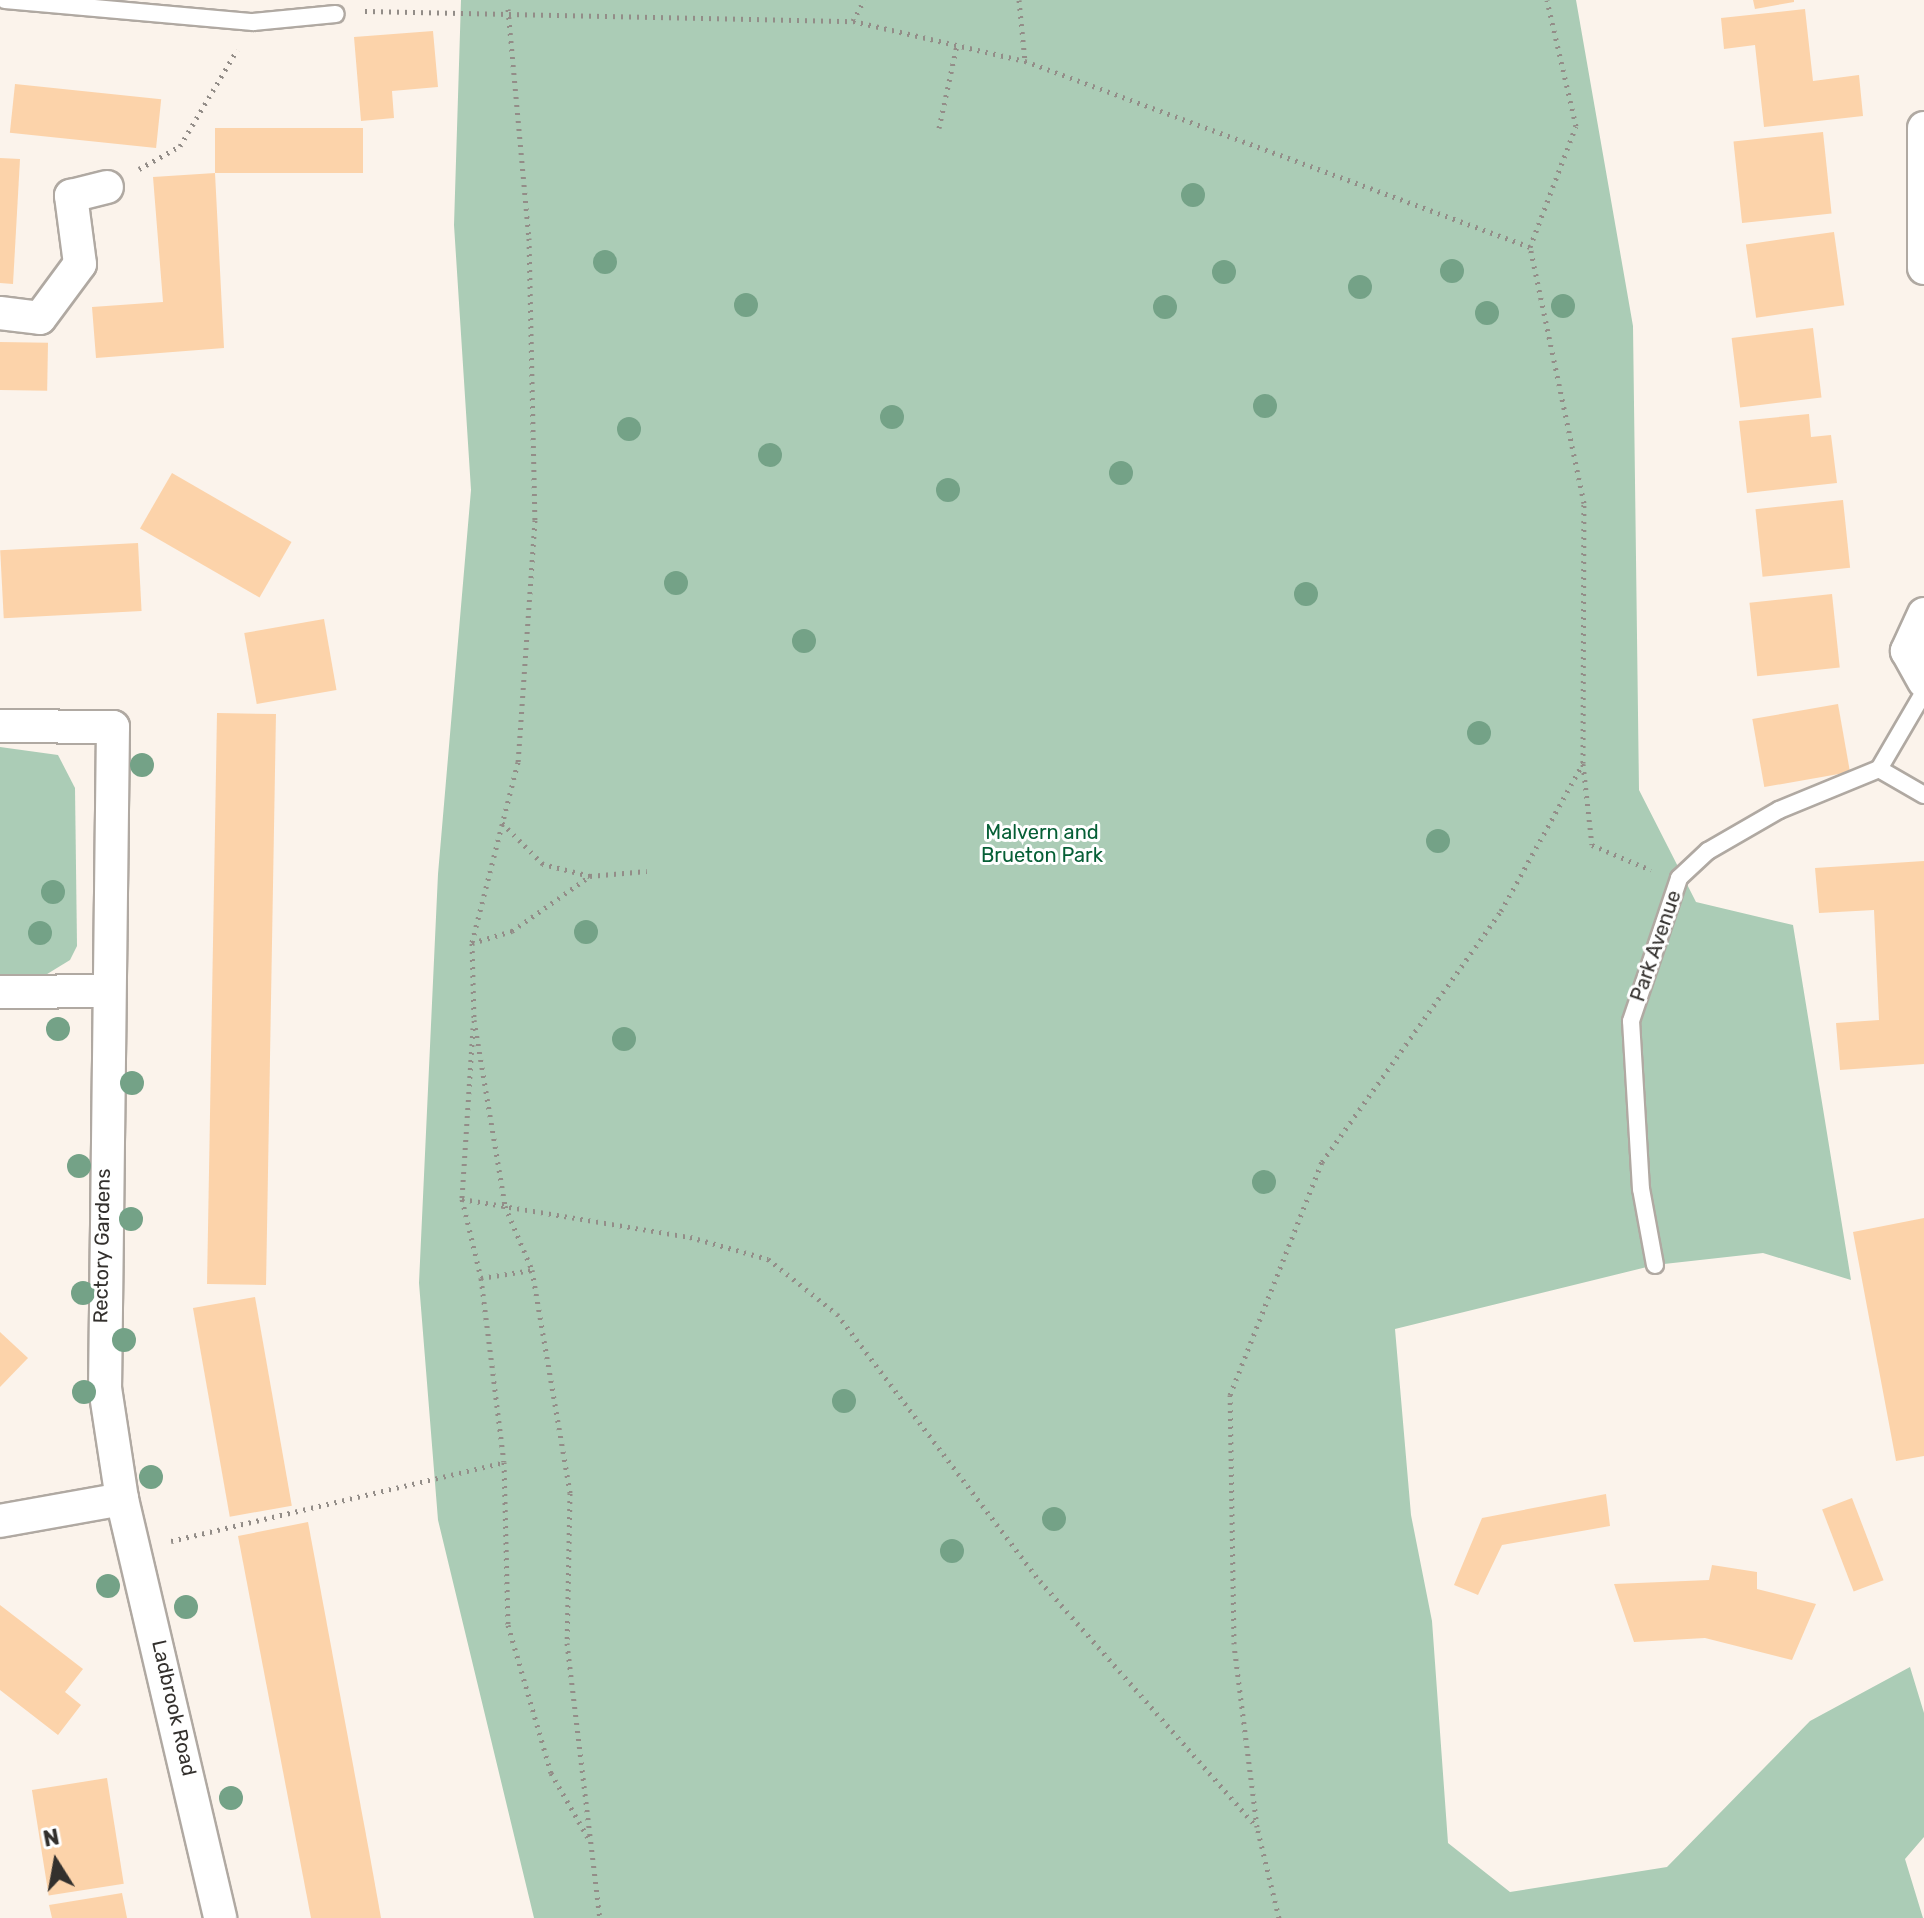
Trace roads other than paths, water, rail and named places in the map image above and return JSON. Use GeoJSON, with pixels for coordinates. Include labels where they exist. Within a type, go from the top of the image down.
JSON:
{"type":"FeatureCollection","features":[{"type":"Feature","properties":{"kind":"street"},"geometry":{"type":"LineString","coordinates":[[1924,128],[1924,268]]}},
{"type":"Feature","properties":{"kind":"street"},"geometry":{"type":"LineString","coordinates":[[0,313],[40,318],[80,264],[71,196],[107,187]]}},
{"type":"Feature","properties":{"kind":"street"},"geometry":{"type":"LineString","coordinates":[[1924,614],[1907,651],[1924,682]]}},
{"type":"Feature","properties":{"kind":"street","name":"Rectory Gardens"},"geometry":{"type":"LineString","coordinates":[[0,726],[122,722],[105,991],[101,1339],[122,1499]]}},
{"type":"Feature","properties":{"kind":"street"},"geometry":{"type":"LineString","coordinates":[[0,992],[105,991]]}},
{"type":"Feature","properties":{"kind":"street"},"geometry":{"type":"LineString","coordinates":[[0,1521],[122,1499]]}},
{"type":"Feature","properties":{"kind":"street","name":"Ladbrook Road"},"geometry":{"type":"LineString","coordinates":[[122,1499],[220,1918]]}},
{"type":"Feature","properties":{"kind":"lane"},"geometry":{"type":"LineString","coordinates":[[5,0],[253,22],[336,14]]}},
{"type":"Feature","properties":{"kind":"lane"},"geometry":{"type":"LineString","coordinates":[[1924,692],[1879,769],[1924,795]]}},
{"type":"Feature","properties":{"kind":"lane","name":"Park Avenue"},"geometry":{"type":"LineString","coordinates":[[1655,1265],[1641,1189],[1631,1021],[1679,878],[1708,851],[1779,810],[1879,769]]}},
{"type":"Feature","properties":{"kind":"park label","name":"Malvern and Brueton Park"},"geometry":{"type":"Point","coordinates":[1042,844]}}]}
